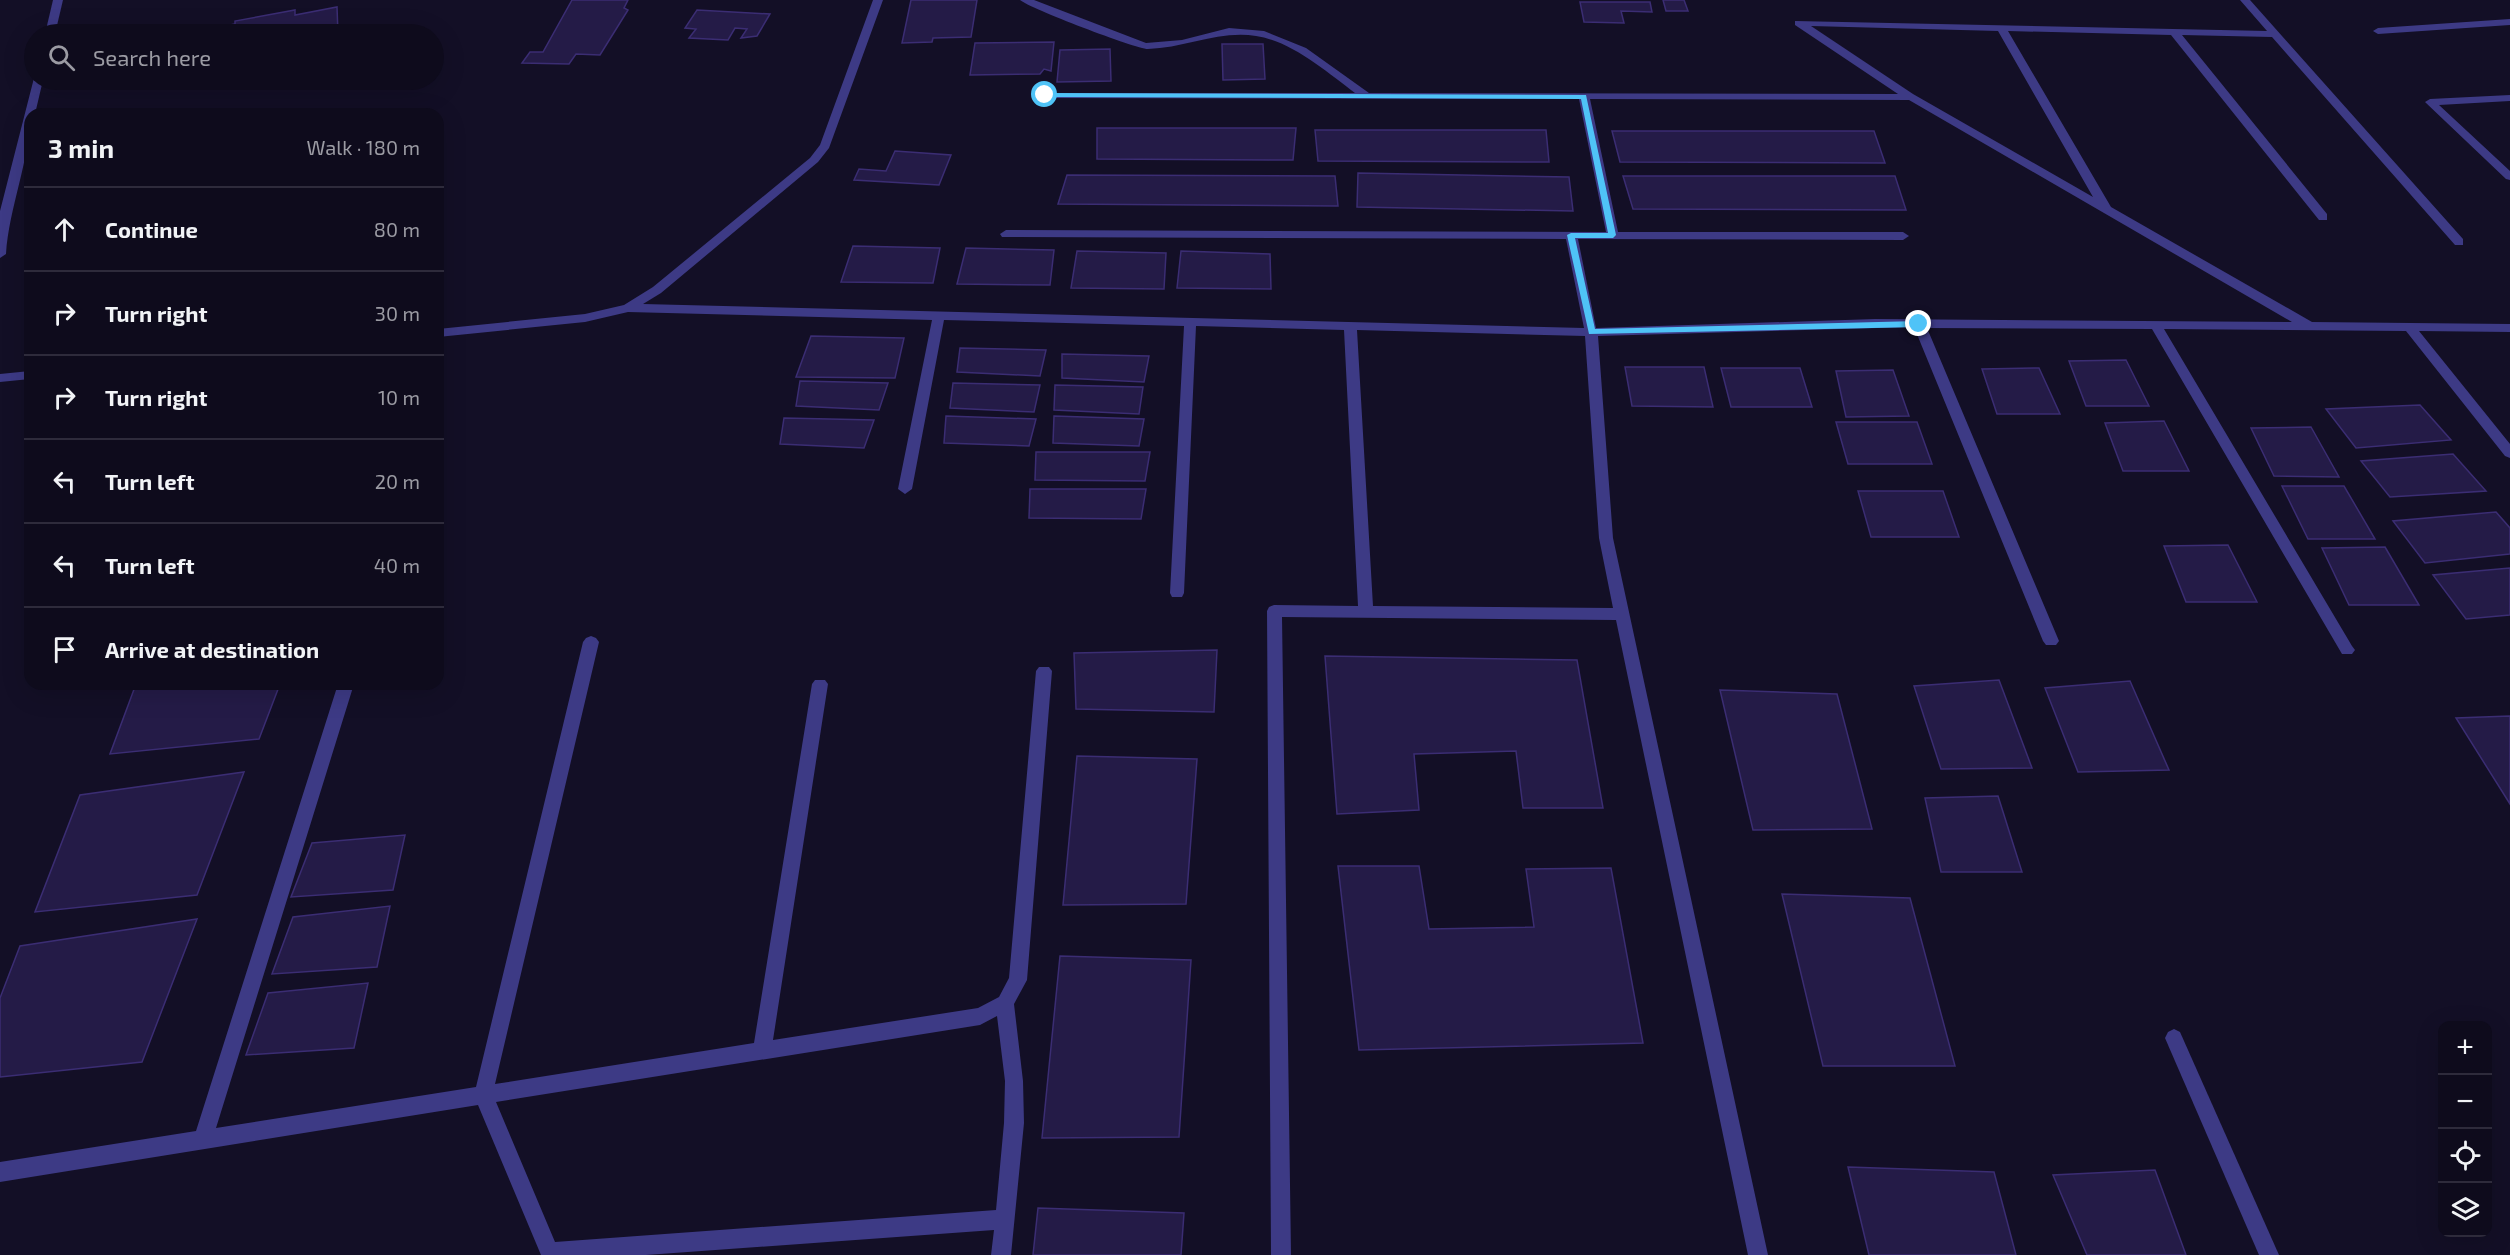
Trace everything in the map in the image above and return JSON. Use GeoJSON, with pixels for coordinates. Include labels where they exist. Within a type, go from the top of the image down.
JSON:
{"type":"FeatureCollection","features":[{"type":"Feature","properties":{"kind":"street"},"geometry":{"type":"LineString","coordinates":[[52,24],[58,0]]}},
{"type":"Feature","properties":{"kind":"street"},"geometry":{"type":"LineString","coordinates":[[628,308],[657,290],[814,160],[825,146],[878,0]]}},
{"type":"Feature","properties":{"kind":"street"},"geometry":{"type":"LineString","coordinates":[[1025,0],[1145,46],[1165,46],[1229,31],[1260,33],[1302,50],[1367,96]]}},
{"type":"Feature","properties":{"kind":"street"},"geometry":{"type":"LineString","coordinates":[[2245,0],[2459,242]]}},
{"type":"Feature","properties":{"kind":"street"},"geometry":{"type":"LineString","coordinates":[[2378,31],[2510,22]]}},
{"type":"Feature","properties":{"kind":"street"},"geometry":{"type":"LineString","coordinates":[[2275,34],[1799,23],[1911,98],[2310,327]]}},
{"type":"Feature","properties":{"kind":"street"},"geometry":{"type":"LineString","coordinates":[[2002,29],[2106,209]]}},
{"type":"Feature","properties":{"kind":"street"},"geometry":{"type":"LineString","coordinates":[[2174,32],[2323,217]]}},
{"type":"Feature","properties":{"kind":"street"},"geometry":{"type":"LineString","coordinates":[[32,108],[36,90]]}},
{"type":"Feature","properties":{"kind":"street"},"geometry":{"type":"LineString","coordinates":[[1045,95],[1911,98]]}},
{"type":"Feature","properties":{"kind":"street"},"geometry":{"type":"LineString","coordinates":[[1584,97],[1613,235]]}},
{"type":"Feature","properties":{"kind":"street"},"geometry":{"type":"LineString","coordinates":[[2510,98],[2430,102],[2510,177]]}},
{"type":"Feature","properties":{"kind":"street"},"geometry":{"type":"LineString","coordinates":[[0,254],[1,226],[24,138]]}},
{"type":"Feature","properties":{"kind":"street"},"geometry":{"type":"LineString","coordinates":[[1006,234],[1903,236]]}},
{"type":"Feature","properties":{"kind":"street"},"geometry":{"type":"LineString","coordinates":[[1571,235],[1592,332],[1606,538],[1758,1255]]}},
{"type":"Feature","properties":{"kind":"street"},"geometry":{"type":"LineString","coordinates":[[444,332],[585,318],[628,308],[1592,332],[1919,324],[2510,328]]}},
{"type":"Feature","properties":{"kind":"street"},"geometry":{"type":"LineString","coordinates":[[905,489],[939,316]]}},
{"type":"Feature","properties":{"kind":"street"},"geometry":{"type":"LineString","coordinates":[[1177,593],[1190,322]]}},
{"type":"Feature","properties":{"kind":"street"},"geometry":{"type":"LineString","coordinates":[[1919,324],[2051,641]]}},
{"type":"Feature","properties":{"kind":"street"},"geometry":{"type":"LineString","coordinates":[[1350,326],[1366,612]]}},
{"type":"Feature","properties":{"kind":"street"},"geometry":{"type":"LineString","coordinates":[[2156,326],[2347,650]]}},
{"type":"Feature","properties":{"kind":"street"},"geometry":{"type":"LineString","coordinates":[[2409,327],[2510,453]]}},
{"type":"Feature","properties":{"kind":"street"},"geometry":{"type":"LineString","coordinates":[[0,378],[24,376]]}},
{"type":"Feature","properties":{"kind":"street"},"geometry":{"type":"LineString","coordinates":[[1281,1255],[1274,611],[1623,614]]}},
{"type":"Feature","properties":{"kind":"street"},"geometry":{"type":"LineString","coordinates":[[591,642],[483,1095],[550,1253],[1003,1219]]}},
{"type":"Feature","properties":{"kind":"street"},"geometry":{"type":"LineString","coordinates":[[0,1172],[980,1016],[1005,1003],[1018,980],[1044,671]]}},
{"type":"Feature","properties":{"kind":"street"},"geometry":{"type":"LineString","coordinates":[[762,1051],[820,684]]}},
{"type":"Feature","properties":{"kind":"street"},"geometry":{"type":"LineString","coordinates":[[203,1140],[344,690]]}},
{"type":"Feature","properties":{"kind":"street"},"geometry":{"type":"LineString","coordinates":[[1001,1255],[1014,1123],[1014,1081],[1005,1003]]}},
{"type":"Feature","properties":{"kind":"street"},"geometry":{"type":"LineString","coordinates":[[2174,1038],[2269,1255]]}},
{"type":"Feature","properties":{"kind":"building"},"geometry":{"type":"Polygon","coordinates":[[[572,0],[628,0],[624,8],[628,10],[600,55],[576,54],[569,64],[522,63],[530,52],[543,52],[572,0]]]}},
{"type":"Feature","properties":{"kind":"building"},"geometry":{"type":"Polygon","coordinates":[[[911,0],[977,0],[971,37],[933,38],[932,42],[902,43],[911,0]]]}},
{"type":"Feature","properties":{"kind":"building"},"geometry":{"type":"Polygon","coordinates":[[[1663,0],[1684,0],[1688,11],[1666,11],[1663,0]]]}},
{"type":"Feature","properties":{"kind":"building"},"geometry":{"type":"Polygon","coordinates":[[[1580,2],[1650,2],[1652,12],[1621,11],[1624,23],[1584,22],[1580,2]]]}},
{"type":"Feature","properties":{"kind":"building"},"geometry":{"type":"Polygon","coordinates":[[[337,7],[338,24],[235,24],[235,21],[295,10],[295,15],[337,7]]]}},
{"type":"Feature","properties":{"kind":"building"},"geometry":{"type":"Polygon","coordinates":[[[697,10],[770,14],[757,36],[741,38],[747,29],[735,28],[728,40],[689,38],[696,29],[685,28],[697,10]]]}},
{"type":"Feature","properties":{"kind":"building"},"geometry":{"type":"Polygon","coordinates":[[[1054,42],[1051,71],[1044,69],[1040,74],[970,75],[975,43],[1054,42]]]}},
{"type":"Feature","properties":{"kind":"building"},"geometry":{"type":"Polygon","coordinates":[[[1222,44],[1263,44],[1265,79],[1223,80],[1222,44]]]}},
{"type":"Feature","properties":{"kind":"building"},"geometry":{"type":"Polygon","coordinates":[[[1110,49],[1111,81],[1057,82],[1060,50],[1110,49]]]}},
{"type":"Feature","properties":{"kind":"building"},"geometry":{"type":"Polygon","coordinates":[[[1097,128],[1296,128],[1293,160],[1097,159],[1097,128]]]}},
{"type":"Feature","properties":{"kind":"building"},"geometry":{"type":"Polygon","coordinates":[[[1315,130],[1546,130],[1549,162],[1318,161],[1315,130]]]}},
{"type":"Feature","properties":{"kind":"building"},"geometry":{"type":"Polygon","coordinates":[[[1612,131],[1874,131],[1885,163],[1620,162],[1612,131]]]}},
{"type":"Feature","properties":{"kind":"building"},"geometry":{"type":"Polygon","coordinates":[[[895,151],[951,155],[939,185],[854,180],[859,169],[886,171],[895,151]]]}},
{"type":"Feature","properties":{"kind":"building"},"geometry":{"type":"Polygon","coordinates":[[[1358,173],[1569,177],[1573,211],[1357,207],[1358,173]]]}},
{"type":"Feature","properties":{"kind":"building"},"geometry":{"type":"Polygon","coordinates":[[[1067,175],[1335,176],[1338,206],[1058,204],[1067,175]]]}},
{"type":"Feature","properties":{"kind":"building"},"geometry":{"type":"Polygon","coordinates":[[[1623,176],[1895,176],[1906,210],[1633,209],[1623,176]]]}},
{"type":"Feature","properties":{"kind":"building"},"geometry":{"type":"Polygon","coordinates":[[[853,246],[940,248],[933,283],[841,282],[853,246]]]}},
{"type":"Feature","properties":{"kind":"building"},"geometry":{"type":"Polygon","coordinates":[[[966,248],[1054,250],[1050,285],[957,284],[966,248]]]}},
{"type":"Feature","properties":{"kind":"building"},"geometry":{"type":"Polygon","coordinates":[[[1077,251],[1166,253],[1164,289],[1071,288],[1077,251]]]}},
{"type":"Feature","properties":{"kind":"building"},"geometry":{"type":"Polygon","coordinates":[[[1181,251],[1270,254],[1271,289],[1177,288],[1181,251]]]}},
{"type":"Feature","properties":{"kind":"building"},"geometry":{"type":"Polygon","coordinates":[[[811,336],[904,338],[895,378],[796,377],[811,336]]]}},
{"type":"Feature","properties":{"kind":"building"},"geometry":{"type":"Polygon","coordinates":[[[960,348],[1046,350],[1040,376],[957,372],[960,348]]]}},
{"type":"Feature","properties":{"kind":"building"},"geometry":{"type":"Polygon","coordinates":[[[1062,354],[1149,356],[1144,382],[1062,378],[1062,354]]]}},
{"type":"Feature","properties":{"kind":"building"},"geometry":{"type":"Polygon","coordinates":[[[2126,360],[2149,406],[2086,406],[2069,361],[2126,360]]]}},
{"type":"Feature","properties":{"kind":"building"},"geometry":{"type":"Polygon","coordinates":[[[1625,367],[1704,367],[1713,407],[1632,406],[1625,367]]]}},
{"type":"Feature","properties":{"kind":"building"},"geometry":{"type":"Polygon","coordinates":[[[1721,368],[1800,368],[1812,407],[1731,407],[1721,368]]]}},
{"type":"Feature","properties":{"kind":"building"},"geometry":{"type":"Polygon","coordinates":[[[2039,368],[2060,414],[1997,414],[1982,369],[2039,368]]]}},
{"type":"Feature","properties":{"kind":"building"},"geometry":{"type":"Polygon","coordinates":[[[1893,370],[1909,416],[1846,417],[1836,371],[1893,370]]]}},
{"type":"Feature","properties":{"kind":"building"},"geometry":{"type":"Polygon","coordinates":[[[800,381],[888,383],[879,410],[796,406],[800,381]]]}},
{"type":"Feature","properties":{"kind":"building"},"geometry":{"type":"Polygon","coordinates":[[[953,383],[1040,385],[1034,412],[950,408],[953,383]]]}},
{"type":"Feature","properties":{"kind":"building"},"geometry":{"type":"Polygon","coordinates":[[[1055,385],[1143,387],[1139,414],[1054,410],[1055,385]]]}},
{"type":"Feature","properties":{"kind":"building"},"geometry":{"type":"Polygon","coordinates":[[[2420,405],[2451,440],[2356,448],[2326,409],[2420,405]]]}},
{"type":"Feature","properties":{"kind":"building"},"geometry":{"type":"Polygon","coordinates":[[[946,416],[1036,419],[1029,446],[944,443],[946,416]]]}},
{"type":"Feature","properties":{"kind":"building"},"geometry":{"type":"Polygon","coordinates":[[[1054,416],[1144,419],[1139,446],[1053,443],[1054,416]]]}},
{"type":"Feature","properties":{"kind":"building"},"geometry":{"type":"Polygon","coordinates":[[[784,418],[874,420],[864,448],[780,444],[784,418]]]}},
{"type":"Feature","properties":{"kind":"building"},"geometry":{"type":"Polygon","coordinates":[[[2164,421],[2189,471],[2123,471],[2105,423],[2164,421]]]}},
{"type":"Feature","properties":{"kind":"building"},"geometry":{"type":"Polygon","coordinates":[[[1836,422],[1917,422],[1932,464],[1848,464],[1836,422]]]}},
{"type":"Feature","properties":{"kind":"building"},"geometry":{"type":"Polygon","coordinates":[[[2311,427],[2339,477],[2274,476],[2251,428],[2311,427]]]}},
{"type":"Feature","properties":{"kind":"building"},"geometry":{"type":"Polygon","coordinates":[[[1036,452],[1150,452],[1145,481],[1035,480],[1036,452]]]}},
{"type":"Feature","properties":{"kind":"building"},"geometry":{"type":"Polygon","coordinates":[[[2453,454],[2486,491],[2390,497],[2361,461],[2453,454]]]}},
{"type":"Feature","properties":{"kind":"building"},"geometry":{"type":"Polygon","coordinates":[[[2282,486],[2344,486],[2375,539],[2308,539],[2282,486]]]}},
{"type":"Feature","properties":{"kind":"building"},"geometry":{"type":"Polygon","coordinates":[[[1030,489],[1146,489],[1141,519],[1029,518],[1030,489]]]}},
{"type":"Feature","properties":{"kind":"building"},"geometry":{"type":"Polygon","coordinates":[[[1858,491],[1943,491],[1959,537],[1871,537],[1858,491]]]}},
{"type":"Feature","properties":{"kind":"building"},"geometry":{"type":"Polygon","coordinates":[[[2496,512],[2510,528],[2510,554],[2425,563],[2393,521],[2496,512]]]}},
{"type":"Feature","properties":{"kind":"building"},"geometry":{"type":"Polygon","coordinates":[[[2228,545],[2257,602],[2186,602],[2164,546],[2228,545]]]}},
{"type":"Feature","properties":{"kind":"building"},"geometry":{"type":"Polygon","coordinates":[[[2385,547],[2419,605],[2349,605],[2322,548],[2385,547]]]}},
{"type":"Feature","properties":{"kind":"building"},"geometry":{"type":"Polygon","coordinates":[[[2510,568],[2510,615],[2466,619],[2433,575],[2510,568]]]}},
{"type":"Feature","properties":{"kind":"building"},"geometry":{"type":"Polygon","coordinates":[[[1217,650],[1214,712],[1076,709],[1074,653],[1217,650]]]}},
{"type":"Feature","properties":{"kind":"building"},"geometry":{"type":"Polygon","coordinates":[[[1325,656],[1577,660],[1603,808],[1523,808],[1516,751],[1414,754],[1419,810],[1337,814],[1325,656]]]}},
{"type":"Feature","properties":{"kind":"building"},"geometry":{"type":"Polygon","coordinates":[[[1999,680],[2032,768],[1941,769],[1914,686],[1999,680]]]}},
{"type":"Feature","properties":{"kind":"building"},"geometry":{"type":"Polygon","coordinates":[[[2130,681],[2169,770],[2078,772],[2045,688],[2130,681]]]}},
{"type":"Feature","properties":{"kind":"building"},"geometry":{"type":"Polygon","coordinates":[[[134,690],[278,690],[259,739],[110,754],[134,690]]]}},
{"type":"Feature","properties":{"kind":"building"},"geometry":{"type":"Polygon","coordinates":[[[1720,690],[1837,694],[1872,829],[1753,830],[1720,690]]]}},
{"type":"Feature","properties":{"kind":"building"},"geometry":{"type":"Polygon","coordinates":[[[2510,716],[2510,804],[2456,718],[2510,716]]]}},
{"type":"Feature","properties":{"kind":"building"},"geometry":{"type":"Polygon","coordinates":[[[1077,756],[1197,759],[1186,904],[1063,905],[1077,756]]]}},
{"type":"Feature","properties":{"kind":"building"},"geometry":{"type":"Polygon","coordinates":[[[244,772],[197,895],[35,912],[80,795],[244,772]]]}},
{"type":"Feature","properties":{"kind":"building"},"geometry":{"type":"Polygon","coordinates":[[[1998,796],[2022,872],[1941,872],[1925,798],[1998,796]]]}},
{"type":"Feature","properties":{"kind":"building"},"geometry":{"type":"Polygon","coordinates":[[[405,835],[393,890],[291,897],[312,843],[405,835]]]}},
{"type":"Feature","properties":{"kind":"building"},"geometry":{"type":"Polygon","coordinates":[[[1338,866],[1419,866],[1429,929],[1534,927],[1526,869],[1611,868],[1643,1043],[1359,1050],[1338,866]]]}},
{"type":"Feature","properties":{"kind":"building"},"geometry":{"type":"Polygon","coordinates":[[[1782,894],[1910,898],[1955,1066],[1823,1066],[1782,894]]]}},
{"type":"Feature","properties":{"kind":"building"},"geometry":{"type":"Polygon","coordinates":[[[390,906],[377,967],[272,974],[293,917],[390,906]]]}},
{"type":"Feature","properties":{"kind":"building"},"geometry":{"type":"Polygon","coordinates":[[[197,919],[142,1062],[0,1077],[0,998],[20,946],[197,919]]]}},
{"type":"Feature","properties":{"kind":"building"},"geometry":{"type":"Polygon","coordinates":[[[1060,956],[1191,960],[1179,1137],[1042,1138],[1060,956]]]}},
{"type":"Feature","properties":{"kind":"building"},"geometry":{"type":"Polygon","coordinates":[[[368,983],[354,1048],[246,1055],[268,993],[368,983]]]}},
{"type":"Feature","properties":{"kind":"building"},"geometry":{"type":"Polygon","coordinates":[[[1848,1167],[1994,1172],[2016,1255],[1869,1255],[1848,1167]]]}},
{"type":"Feature","properties":{"kind":"building"},"geometry":{"type":"Polygon","coordinates":[[[2155,1170],[2186,1255],[2087,1255],[2053,1175],[2155,1170]]]}},
{"type":"Feature","properties":{"kind":"building"},"geometry":{"type":"Polygon","coordinates":[[[1038,1208],[1184,1213],[1181,1255],[1033,1255],[1038,1208]]]}},
{"type":"Feature","properties":{"kind":"route"},"geometry":{"type":"LineString","coordinates":[[1045,95],[1584,97],[1613,235],[1571,235],[1592,332],[1875,323],[1919,324]]}}]}
